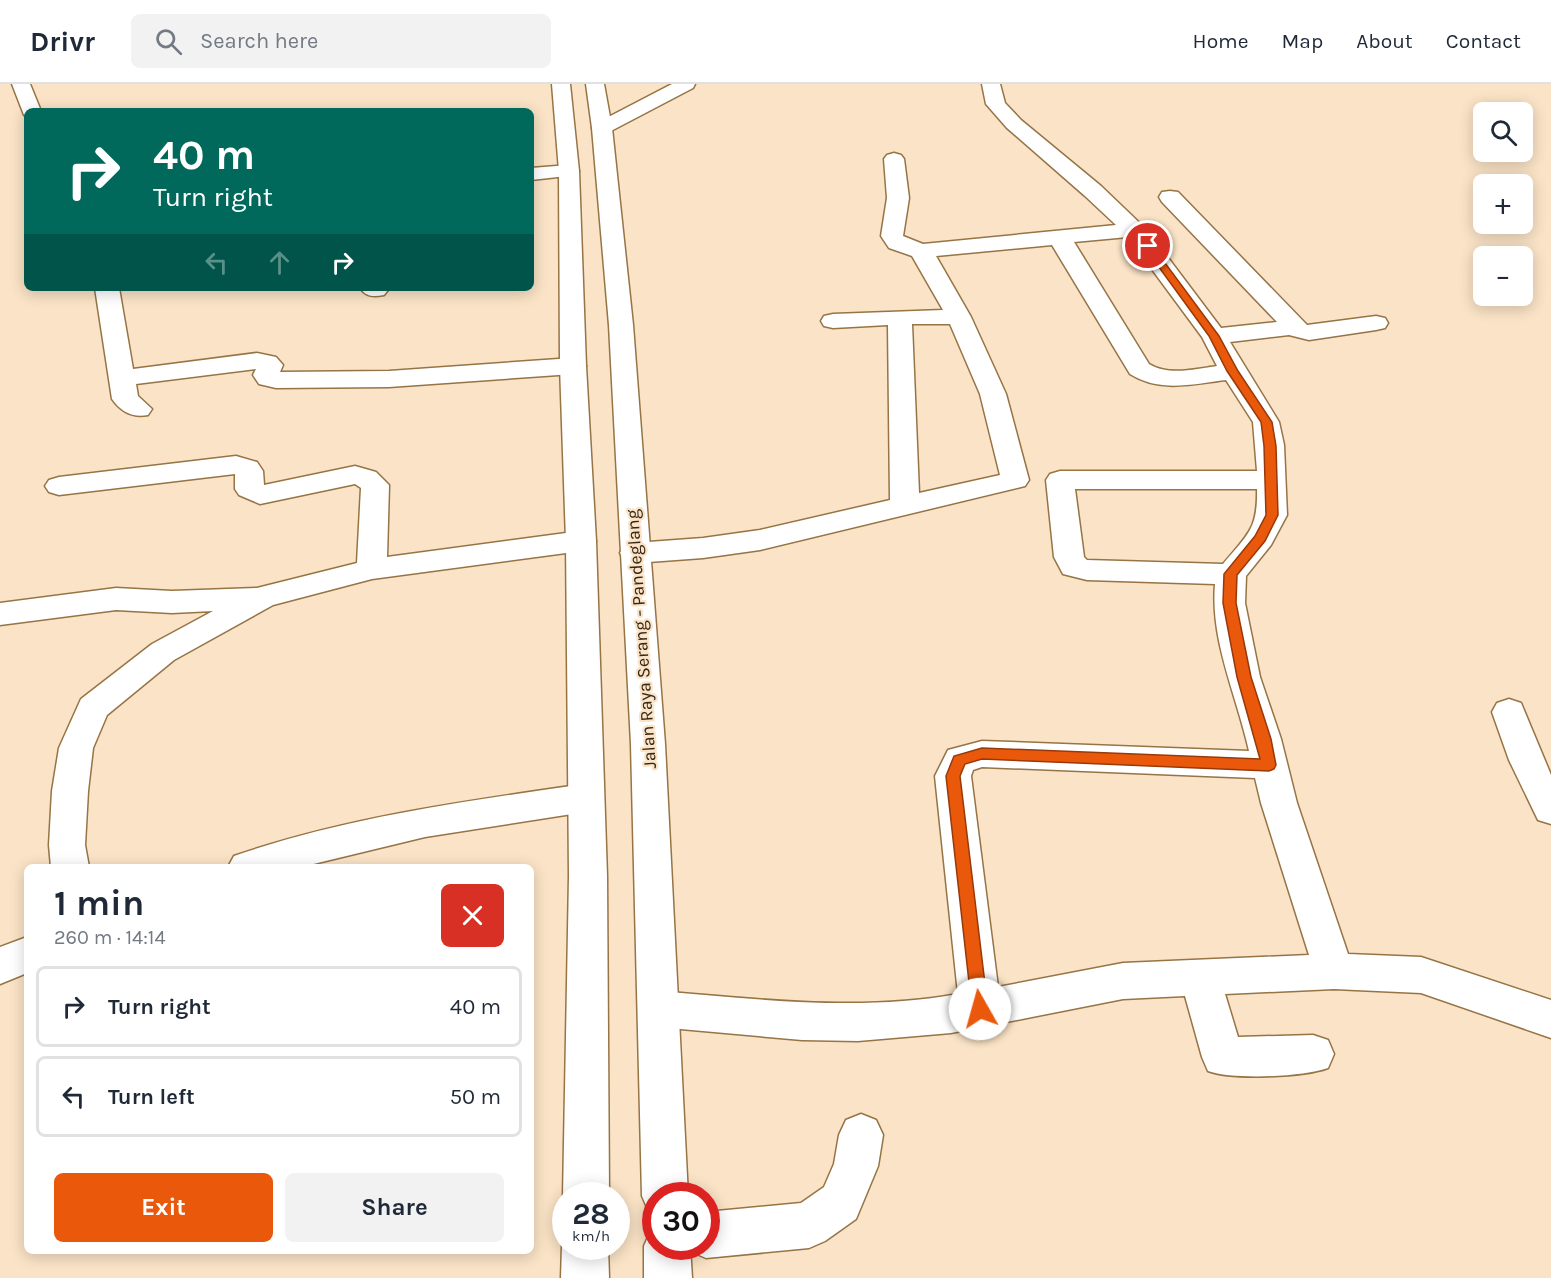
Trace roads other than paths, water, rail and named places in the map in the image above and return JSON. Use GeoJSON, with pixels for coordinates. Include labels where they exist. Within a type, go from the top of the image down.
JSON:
{"type":"FeatureCollection","features":[{"type":"Feature","properties":{"kind":"main road"},"geometry":{"type":"LineString","coordinates":[[21,84],[30,108]]}},
{"type":"Feature","properties":{"kind":"main road"},"geometry":{"type":"LineString","coordinates":[[561,84],[569,171],[573,366],[581,541],[588,876],[586,1182]]}},
{"type":"Feature","properties":{"kind":"main road","name":"Jalan Raya Serang - Pandeglang"},"geometry":{"type":"LineString","coordinates":[[595,84],[602,128],[621,326],[648,744],[664,1182]]}},
{"type":"Feature","properties":{"kind":"main road"},"geometry":{"type":"LineString","coordinates":[[602,128],[686,84]]}},
{"type":"Feature","properties":{"kind":"main road"},"geometry":{"type":"LineString","coordinates":[[991,84],[996,104],[1014,124],[1093,191],[1151,233],[1266,422],[1270,446],[1272,515],[1261,538],[1231,574],[1229,603],[1244,677],[1264,739],[1269,765],[1334,971]]}},
{"type":"Feature","properties":{"kind":"main road"},"geometry":{"type":"LineString","coordinates":[[894,159],[900,183],[897,220],[892,236],[897,243],[921,251],[1059,237],[1202,228]]}},
{"type":"Feature","properties":{"kind":"main road"},"geometry":{"type":"LineString","coordinates":[[534,174],[569,171]]}},
{"type":"Feature","properties":{"kind":"main road"},"geometry":{"type":"LineString","coordinates":[[1170,197],[1299,331],[1309,333],[1376,323]]}},
{"type":"Feature","properties":{"kind":"main road"},"geometry":{"type":"LineString","coordinates":[[1059,237],[1139,369],[1147,376],[1162,379],[1233,371]]}},
{"type":"Feature","properties":{"kind":"main road"},"geometry":{"type":"LineString","coordinates":[[921,251],[959,317],[993,394],[1015,480]]}},
{"type":"Feature","properties":{"kind":"main road"},"geometry":{"type":"LineString","coordinates":[[107,291],[126,399],[139,409]]}},
{"type":"Feature","properties":{"kind":"main road"},"geometry":{"type":"LineString","coordinates":[[900,317],[905,507]]}},
{"type":"Feature","properties":{"kind":"main road"},"geometry":{"type":"LineString","coordinates":[[833,321],[900,317],[959,317]]}},
{"type":"Feature","properties":{"kind":"main road"},"geometry":{"type":"LineString","coordinates":[[1214,336],[1295,327]]}},
{"type":"Feature","properties":{"kind":"main road"},"geometry":{"type":"LineString","coordinates":[[123,378],[257,361],[267,362],[270,365],[266,375],[268,379],[276,380],[389,379],[573,366]]}},
{"type":"Feature","properties":{"kind":"main road"},"geometry":{"type":"LineString","coordinates":[[59,486],[236,465],[249,471],[249,489],[260,495],[361,476],[375,485],[372,569]]}},
{"type":"Feature","properties":{"kind":"main road"},"geometry":{"type":"LineString","coordinates":[[635,553],[703,548],[760,540],[1015,480],[1271,480]]}},
{"type":"Feature","properties":{"kind":"main road"},"geometry":{"type":"LineString","coordinates":[[1060,480],[1069,557],[1074,567],[1088,570],[1231,574]]}},
{"type":"Feature","properties":{"kind":"main road"},"geometry":{"type":"LineString","coordinates":[[0,614],[116,598],[172,602],[263,597],[372,569],[581,541]]}},
{"type":"Feature","properties":{"kind":"main road"},"geometry":{"type":"LineString","coordinates":[[70,864],[67,845],[76,748],[93,708],[163,652],[263,597]]}},
{"type":"Feature","properties":{"kind":"main road"},"geometry":{"type":"LineString","coordinates":[[1509,712],[1526,760],[1551,810]]}},
{"type":"Feature","properties":{"kind":"main road"},"geometry":{"type":"LineString","coordinates":[[980,1009],[953,776],[960,760],[982,754],[1269,765]]}},
{"type":"Feature","properties":{"kind":"main road"},"geometry":{"type":"LineString","coordinates":[[258,864],[321,846],[425,822],[585,798]]}},
{"type":"Feature","properties":{"kind":"main road"},"geometry":{"type":"LineString","coordinates":[[0,966],[24,955]]}},
{"type":"Feature","properties":{"kind":"main road"},"geometry":{"type":"LineString","coordinates":[[658,1009],[858,1022],[951,1014],[1123,981],[1334,971],[1421,975],[1551,1019]]}},
{"type":"Feature","properties":{"kind":"main road"},"geometry":{"type":"LineString","coordinates":[[1200,976],[1223,1057],[1313,1054]]}},
{"type":"Feature","properties":{"kind":"main road"},"geometry":{"type":"LineString","coordinates":[[720,1233],[809,1225],[840,1203],[856,1166],[861,1135]]}},
{"type":"Feature","properties":{"kind":"main road"},"geometry":{"type":"LineString","coordinates":[[585,1260],[585,1278]]}},
{"type":"Feature","properties":{"kind":"main road"},"geometry":{"type":"LineString","coordinates":[[667,1260],[668,1278]]}}]}
